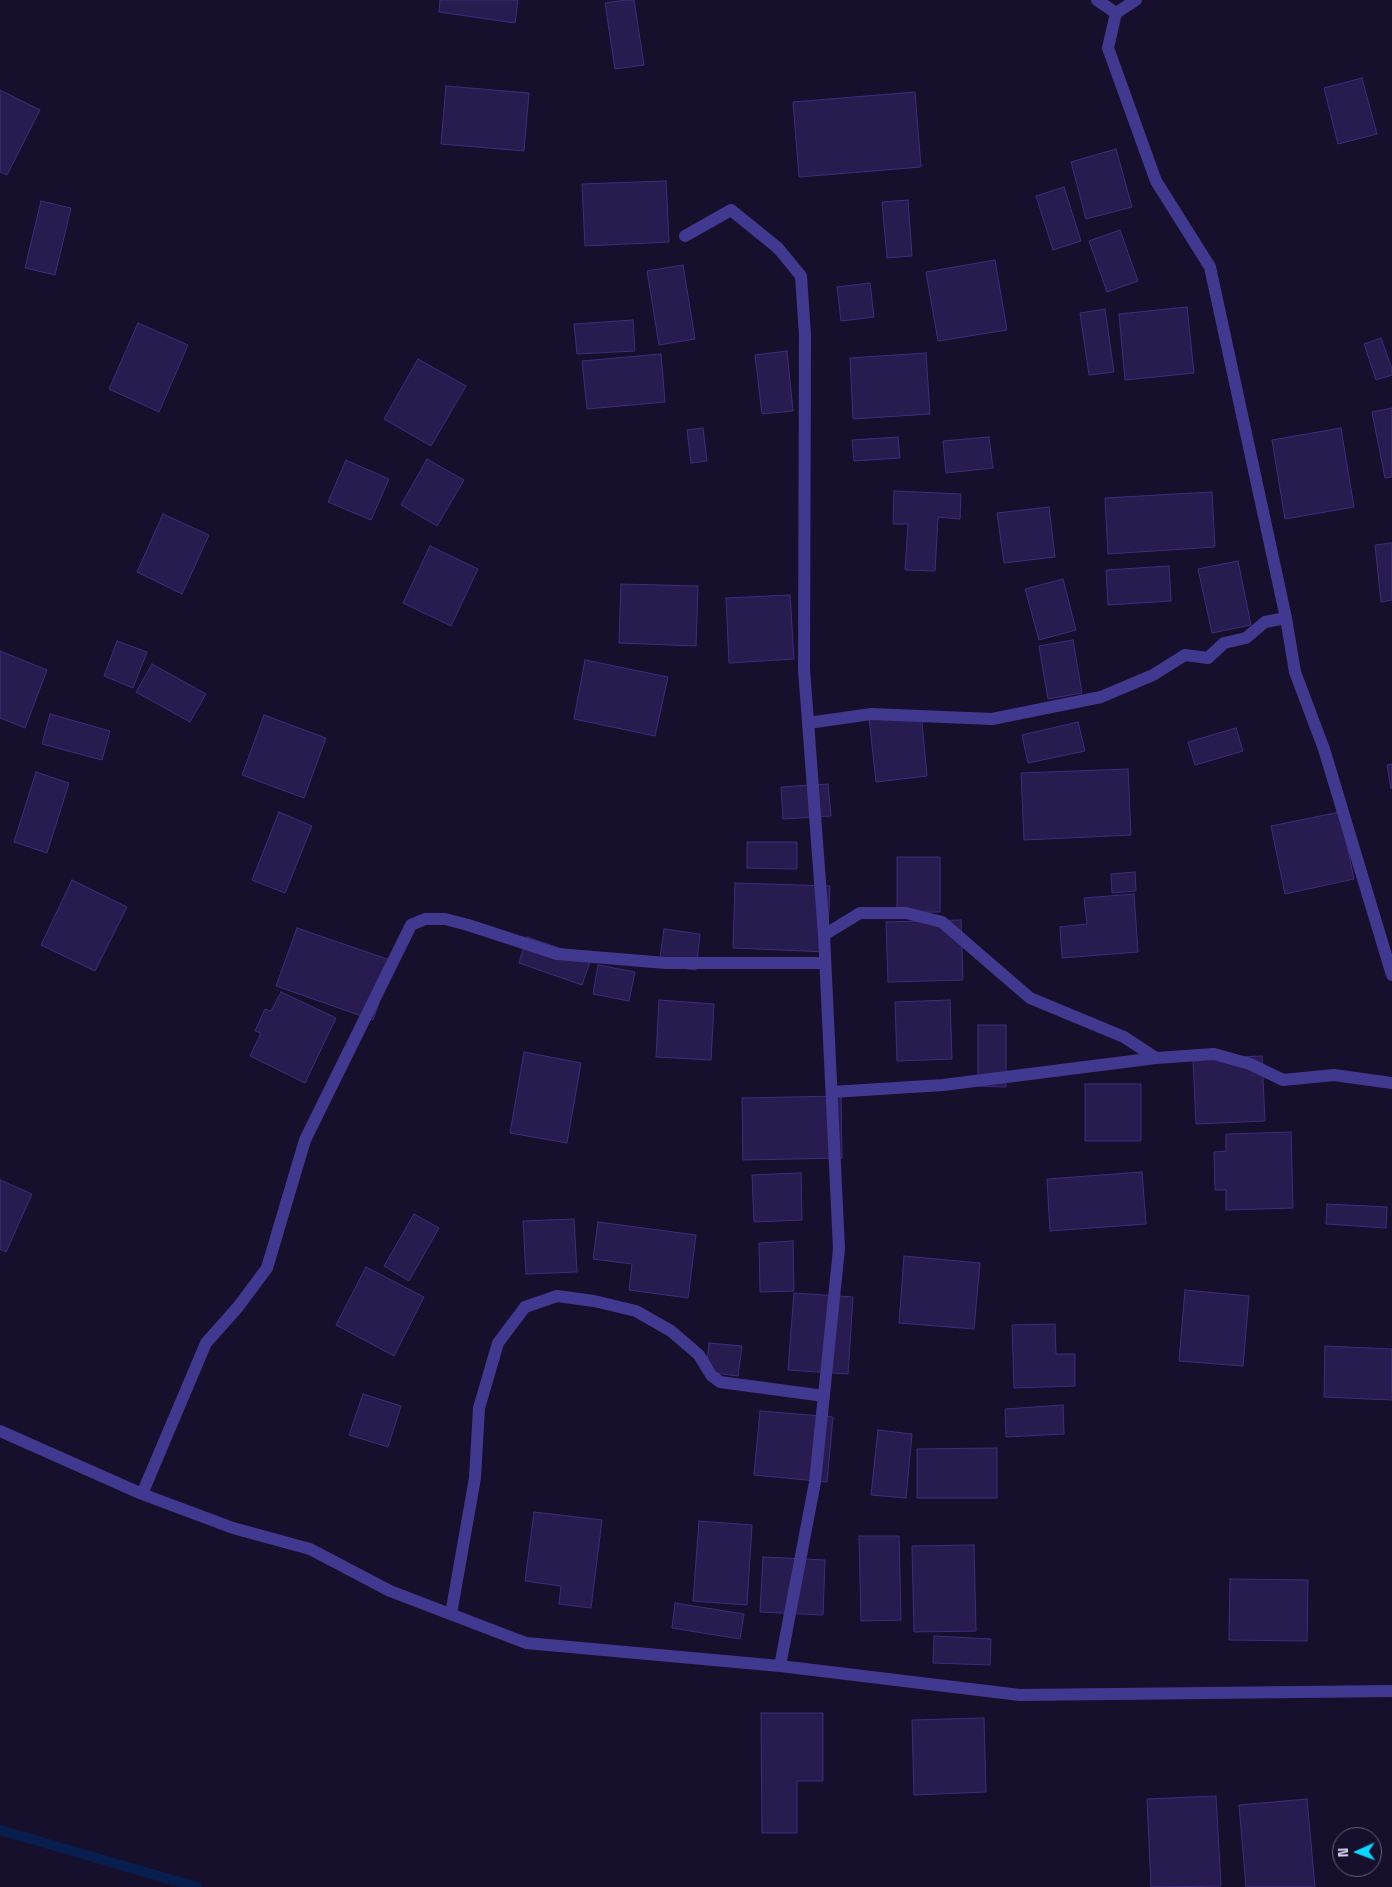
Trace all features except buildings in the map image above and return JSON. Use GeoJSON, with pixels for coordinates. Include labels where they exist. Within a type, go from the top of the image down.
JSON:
{"type":"FeatureCollection","features":[{"type":"Feature","properties":{"kind":"street"},"geometry":{"type":"LineString","coordinates":[[1097,0],[1116,13]]}},
{"type":"Feature","properties":{"kind":"street"},"geometry":{"type":"LineString","coordinates":[[1136,0],[1116,13],[1108,48],[1156,181],[1210,267],[1296,672],[1324,749],[1392,975]]}},
{"type":"Feature","properties":{"kind":"street"},"geometry":{"type":"LineString","coordinates":[[685,236],[731,210],[778,248],[801,276],[805,336],[804,669],[824,935],[840,1249],[815,1482],[780,1666]]}},
{"type":"Feature","properties":{"kind":"street"},"geometry":{"type":"LineString","coordinates":[[808,723],[871,714],[992,719],[1101,697],[1153,675],[1185,655],[1208,658],[1224,642],[1246,638],[1265,622],[1286,618]]}},
{"type":"Feature","properties":{"kind":"street"},"geometry":{"type":"LineString","coordinates":[[824,935],[860,913],[906,913],[942,922],[1030,998],[1124,1037],[1156,1058]]}},
{"type":"Feature","properties":{"kind":"street"},"geometry":{"type":"LineString","coordinates":[[142,1494],[206,1343],[238,1307],[267,1268],[306,1140],[411,925],[426,918],[445,919],[557,954],[666,963],[825,963]]}},
{"type":"Feature","properties":{"kind":"street"},"geometry":{"type":"LineString","coordinates":[[832,1092],[944,1085],[1156,1058],[1214,1054],[1250,1064],[1283,1080],[1334,1075],[1392,1084]]}},
{"type":"Feature","properties":{"kind":"street"},"geometry":{"type":"LineString","coordinates":[[451,1614],[475,1478],[479,1408],[498,1343],[525,1307],[556,1296],[594,1301],[636,1311],[671,1331],[699,1355],[711,1375],[720,1382],[824,1396]]}},
{"type":"Feature","properties":{"kind":"street"},"geometry":{"type":"LineString","coordinates":[[0,1431],[142,1494],[233,1528],[310,1549],[390,1591],[526,1643],[780,1666],[1020,1696],[1392,1691]]}},
{"type":"Feature","properties":{"kind":"waterway"},"geometry":{"type":"LineString","coordinates":[[0,1830],[197,1887]]}}]}
